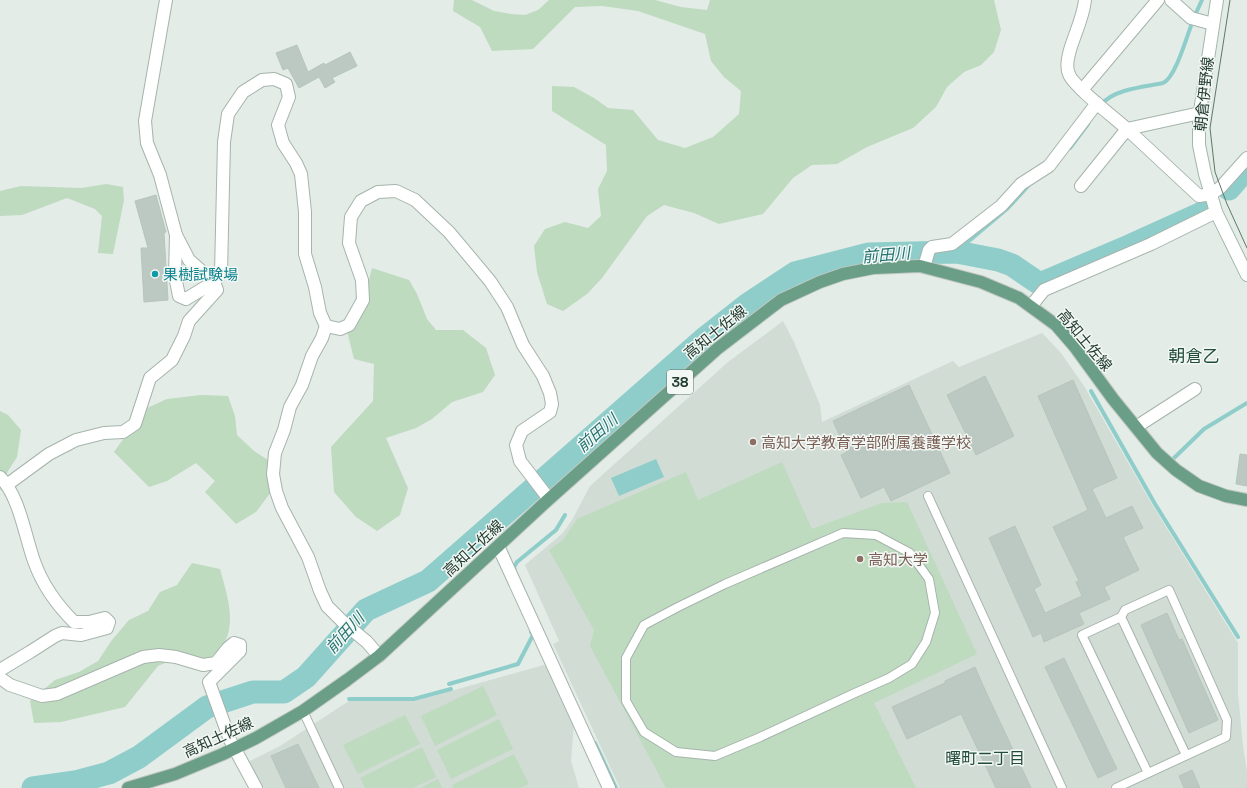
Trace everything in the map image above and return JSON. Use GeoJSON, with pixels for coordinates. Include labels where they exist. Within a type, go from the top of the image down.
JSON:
{"type":"FeatureCollection","features":[{"type":"Feature","properties":{"kind":"main road","name":"高知土佐線"},"geometry":{"type":"LineString","coordinates":[[128,788],[175,774],[234,749],[302,711],[347,680],[379,656],[549,499],[717,349],[781,300],[820,282],[843,274],[926,259],[1019,298],[1056,325],[1075,347],[1113,399],[1157,453],[1176,470],[1200,486],[1226,496],[1247,500]]}},
{"type":"Feature","properties":{"kind":"street"},"geometry":{"type":"LineString","coordinates":[[0,670],[55,636],[62,633],[82,634],[107,628],[109,622],[105,618],[89,622],[74,622],[66,614],[44,583],[34,561],[19,512],[4,481],[76,440],[104,433],[123,432],[135,424],[150,378],[172,360],[184,336],[189,321],[217,290],[214,282],[189,260],[176,235],[160,175],[147,143],[145,121],[166,0]]}},
{"type":"Feature","properties":{"kind":"street"},"geometry":{"type":"LineString","coordinates":[[1085,0],[1070,52],[1068,66],[1069,74],[1072,80],[1082,90],[1127,129],[1198,196],[1211,194],[1224,184],[1247,158]]}},
{"type":"Feature","properties":{"kind":"street"},"geometry":{"type":"LineString","coordinates":[[1082,90],[1158,0]]}},
{"type":"Feature","properties":{"kind":"street"},"geometry":{"type":"LineString","coordinates":[[1171,0],[1191,18],[1213,24]]}},
{"type":"Feature","properties":{"kind":"street","name":"朝倉伊野線"},"geometry":{"type":"LineString","coordinates":[[1217,0],[1200,113],[1199,145],[1205,174],[1216,212],[1247,275]]}},
{"type":"Feature","properties":{"kind":"street"},"geometry":{"type":"LineString","coordinates":[[176,235],[175,276],[179,296],[186,299],[214,282],[221,273],[224,150],[228,114],[243,92],[262,80],[274,79],[286,84],[289,97],[278,125],[283,143],[301,174],[305,212],[306,254],[320,313],[326,326],[322,338],[312,356],[302,385],[290,407],[284,430],[275,453],[273,474],[276,491],[282,508],[308,557],[327,606],[344,623],[367,642],[379,656]]}},
{"type":"Feature","properties":{"kind":"street"},"geometry":{"type":"LineString","coordinates":[[926,259],[932,247],[952,244],[1001,206],[1021,184],[1049,166],[1097,103]]}},
{"type":"Feature","properties":{"kind":"street"},"geometry":{"type":"LineString","coordinates":[[1082,186],[1127,129],[1200,113]]}},
{"type":"Feature","properties":{"kind":"street"},"geometry":{"type":"LineString","coordinates":[[326,326],[340,329],[349,325],[363,300],[362,280],[349,243],[351,217],[361,201],[378,192],[396,190],[415,200],[449,232],[490,281],[507,307],[523,345],[543,376],[550,393],[552,404],[550,412],[522,431],[516,445],[520,461],[549,499]]}},
{"type":"Feature","properties":{"kind":"street"},"geometry":{"type":"LineString","coordinates":[[1031,306],[1044,290],[1151,244],[1216,212]]}},
{"type":"Feature","properties":{"kind":"street"},"geometry":{"type":"LineString","coordinates":[[1136,427],[1195,389]]}},
{"type":"Feature","properties":{"kind":"street"},"geometry":{"type":"LineString","coordinates":[[498,546],[609,788]]}},
{"type":"Feature","properties":{"kind":"street"},"geometry":{"type":"LineString","coordinates":[[0,678],[10,685],[42,696],[57,694],[143,657],[159,655],[176,657],[203,665],[216,663],[234,643],[240,645],[240,651],[210,682],[218,710],[234,749],[256,788]]}},
{"type":"Feature","properties":{"kind":"lane"},"geometry":{"type":"LineString","coordinates":[[928,496],[1062,788]]}},
{"type":"Feature","properties":{"kind":"lane"},"geometry":{"type":"LineString","coordinates":[[843,533],[876,535],[910,552],[929,579],[935,614],[926,642],[912,664],[889,678],[715,756],[676,752],[644,732],[626,701],[626,658],[644,625],[678,607],[732,581],[843,533]]}},
{"type":"Feature","properties":{"kind":"lane"},"geometry":{"type":"LineString","coordinates":[[1116,788],[1226,737],[1227,720],[1169,590],[1125,610],[1121,617],[1082,635],[1148,773]]}},
{"type":"Feature","properties":{"kind":"lane"},"geometry":{"type":"LineString","coordinates":[[1121,617],[1186,755]]}},
{"type":"Feature","properties":{"kind":"lane"},"geometry":{"type":"LineString","coordinates":[[302,711],[339,788]]}},
{"type":"Feature","properties":{"kind":"shaded area","name":"高知大学"},"geometry":{"type":"Polygon","coordinates":[[[783,321],[794,342],[820,405],[822,422],[953,361],[959,367],[1042,333],[1061,353],[1084,386],[1153,506],[1238,643],[1238,693],[1247,771],[1247,788],[620,788],[553,644],[559,641],[525,565],[563,533],[572,520],[590,486],[728,362],[783,321]]]}},
{"type":"Feature","properties":{"kind":"shaded area"},"geometry":{"type":"Polygon","coordinates":[[[544,665],[547,666],[574,723],[571,761],[579,788],[264,788],[255,781],[246,763],[280,746],[349,701],[415,701],[544,665]]]}},
{"type":"Feature","properties":{"kind":"green space"},"geometry":{"type":"Polygon","coordinates":[[[454,0],[472,0],[494,11],[525,15],[538,10],[549,0],[655,0],[681,7],[707,10],[710,0],[994,0],[1001,30],[994,52],[981,65],[964,72],[947,87],[936,107],[913,128],[867,147],[837,164],[812,165],[793,178],[763,214],[719,224],[694,213],[664,205],[647,216],[602,278],[587,294],[563,311],[547,304],[537,272],[534,246],[545,229],[565,222],[588,228],[601,216],[598,189],[607,171],[606,145],[552,111],[552,86],[574,87],[608,108],[633,110],[658,140],[685,148],[713,137],[739,114],[741,91],[724,77],[711,61],[705,34],[638,11],[602,6],[575,7],[533,49],[492,51],[480,27],[453,11],[454,0]]]}},
{"type":"Feature","properties":{"kind":"green space"},"geometry":{"type":"Polygon","coordinates":[[[106,184],[123,187],[124,200],[113,254],[98,253],[102,216],[95,209],[67,198],[22,215],[0,216],[0,191],[21,186],[82,188],[106,184]]]}},
{"type":"Feature","properties":{"kind":"green space"},"geometry":{"type":"Polygon","coordinates":[[[372,268],[409,280],[417,294],[427,319],[436,330],[463,330],[486,348],[495,375],[483,392],[452,402],[432,419],[416,428],[386,438],[408,488],[400,515],[377,531],[356,517],[334,492],[331,447],[373,401],[374,364],[354,359],[346,327],[363,305],[372,268]]]}},
{"type":"Feature","properties":{"kind":"green space"},"geometry":{"type":"Polygon","coordinates":[[[201,395],[228,396],[235,416],[237,435],[254,451],[271,462],[271,492],[256,512],[236,524],[205,492],[215,481],[196,463],[167,481],[149,487],[114,452],[124,438],[138,412],[167,399],[201,395]]]}},
{"type":"Feature","properties":{"kind":"green space"},"geometry":{"type":"Polygon","coordinates":[[[0,411],[8,415],[21,430],[17,457],[8,471],[0,491],[0,411]]]}},
{"type":"Feature","properties":{"kind":"green space"},"geometry":{"type":"Polygon","coordinates":[[[782,462],[812,529],[882,503],[907,502],[977,654],[874,703],[916,788],[666,788],[590,646],[594,630],[549,550],[563,540],[577,519],[686,472],[698,500],[782,462]]]}},
{"type":"Feature","properties":{"kind":"green space"},"geometry":{"type":"Polygon","coordinates":[[[192,563],[220,569],[230,610],[229,630],[221,649],[198,665],[174,659],[158,666],[125,707],[61,722],[34,723],[30,701],[55,680],[79,672],[98,661],[112,640],[129,620],[148,611],[160,592],[177,585],[192,563]]]}},
{"type":"Feature","properties":{"kind":"green space"},"geometry":{"type":"Polygon","coordinates":[[[483,686],[497,715],[435,746],[421,716],[483,686]]]}},
{"type":"Feature","properties":{"kind":"green space"},"geometry":{"type":"Polygon","coordinates":[[[405,715],[420,744],[358,774],[343,745],[405,715]]]}},
{"type":"Feature","properties":{"kind":"green space"},"geometry":{"type":"Polygon","coordinates":[[[499,719],[513,749],[451,779],[437,750],[499,719]]]}},
{"type":"Feature","properties":{"kind":"green space"},"geometry":{"type":"Polygon","coordinates":[[[422,747],[436,777],[413,788],[365,788],[360,778],[422,747]]]}},
{"type":"Feature","properties":{"kind":"green space"},"geometry":{"type":"Polygon","coordinates":[[[514,754],[529,784],[520,788],[454,788],[452,785],[514,754]]]}},
{"type":"Feature","properties":{"kind":"green space"},"geometry":{"type":"Polygon","coordinates":[[[438,779],[442,788],[420,788],[438,779]]]}},
{"type":"Feature","properties":{"kind":"water"},"geometry":{"type":"Polygon","coordinates":[[[656,459],[664,477],[619,496],[611,478],[656,459]]]}},
{"type":"Feature","properties":{"kind":"building"},"geometry":{"type":"Polygon","coordinates":[[[297,45],[308,72],[324,63],[325,65],[350,52],[357,66],[332,78],[335,82],[325,88],[319,77],[299,88],[288,68],[283,70],[276,53],[297,45]]]}},
{"type":"Feature","properties":{"kind":"building"},"geometry":{"type":"Polygon","coordinates":[[[156,195],[166,232],[164,233],[168,300],[144,302],[141,248],[148,248],[135,201],[156,195]]]}},
{"type":"Feature","properties":{"kind":"building"},"geometry":{"type":"Polygon","coordinates":[[[985,376],[1014,436],[976,455],[947,395],[985,376]]]}},
{"type":"Feature","properties":{"kind":"building"},"geometry":{"type":"Polygon","coordinates":[[[1073,380],[1117,478],[1092,489],[1106,518],[1132,506],[1143,528],[1123,537],[1139,570],[1104,587],[1110,599],[1079,613],[1084,624],[1044,642],[1041,633],[1033,637],[989,538],[1015,526],[1041,585],[1034,589],[1045,613],[1082,596],[1076,582],[1079,581],[1053,527],[1088,510],[1038,396],[1073,380]]]}},
{"type":"Feature","properties":{"kind":"building"},"geometry":{"type":"Polygon","coordinates":[[[909,385],[950,473],[891,501],[884,487],[861,498],[841,455],[847,452],[833,421],[909,385]]]}},
{"type":"Feature","properties":{"kind":"building"},"geometry":{"type":"Polygon","coordinates":[[[1240,454],[1247,455],[1247,486],[1236,484],[1240,454]]]}},
{"type":"Feature","properties":{"kind":"building"},"geometry":{"type":"Polygon","coordinates":[[[1167,613],[1179,640],[1182,639],[1218,720],[1189,733],[1141,625],[1167,613]]]}},
{"type":"Feature","properties":{"kind":"building"},"geometry":{"type":"Polygon","coordinates":[[[1064,658],[1117,769],[1098,778],[1045,667],[1064,658]]]}},
{"type":"Feature","properties":{"kind":"building"},"geometry":{"type":"Polygon","coordinates":[[[975,667],[1031,788],[996,788],[961,714],[907,739],[892,707],[945,683],[945,681],[975,667]]]}},
{"type":"Feature","properties":{"kind":"building"},"geometry":{"type":"Polygon","coordinates":[[[298,744],[319,788],[286,788],[271,756],[298,744]]]}},
{"type":"Feature","properties":{"kind":"building"},"geometry":{"type":"Polygon","coordinates":[[[1192,770],[1200,788],[1184,788],[1179,776],[1192,770]]]}},
{"type":"Feature","properties":{"kind":"waterway"},"geometry":{"type":"LineString","coordinates":[[1196,13],[1202,0]]}},
{"type":"Feature","properties":{"kind":"waterway"},"geometry":{"type":"LineString","coordinates":[[1102,104],[1107,99],[1122,92],[1139,87],[1163,83],[1167,80],[1176,66],[1191,26]]}},
{"type":"Feature","properties":{"kind":"waterway"},"geometry":{"type":"LineString","coordinates":[[1070,148],[1088,124]]}},
{"type":"Feature","properties":{"kind":"waterway","name":"前田川"},"geometry":{"type":"LineString","coordinates":[[1229,189],[1247,168]]}},
{"type":"Feature","properties":{"kind":"waterway"},"geometry":{"type":"LineString","coordinates":[[956,252],[1008,208],[1029,185]]}},
{"type":"Feature","properties":{"kind":"waterway","name":"前田川"},"geometry":{"type":"LineString","coordinates":[[33,788],[75,782],[109,773],[139,757],[207,707],[253,692],[284,692],[306,677],[366,610],[428,581],[706,337],[748,304],[795,273],[869,254],[956,252],[998,260],[1012,265],[1037,282],[1042,283],[1202,213]]}},
{"type":"Feature","properties":{"kind":"waterway"},"geometry":{"type":"LineString","coordinates":[[1091,391],[1155,504],[1238,637]]}},
{"type":"Feature","properties":{"kind":"waterway"},"geometry":{"type":"LineString","coordinates":[[1173,459],[1204,429],[1247,403]]}},
{"type":"Feature","properties":{"kind":"waterway"},"geometry":{"type":"LineString","coordinates":[[515,572],[514,567],[517,562],[556,530],[565,515]]}},
{"type":"Feature","properties":{"kind":"waterway"},"geometry":{"type":"LineString","coordinates":[[449,684],[518,664],[533,635],[531,632]]}},
{"type":"Feature","properties":{"kind":"waterway"},"geometry":{"type":"LineString","coordinates":[[349,699],[414,699],[451,689]]}},
{"type":"Feature","properties":{"kind":"waterway"},"geometry":{"type":"LineString","coordinates":[[595,743],[616,788]]}},
{"type":"Feature","properties":{"kind":"tram line"},"geometry":{"type":"LineString","coordinates":[[1230,0],[1210,128],[1215,172],[1227,204],[1247,248]]}},
{"type":"Feature","properties":{"kind":"place","name":"果樹試験場"},"geometry":{"type":"Point","coordinates":[155,274]}},
{"type":"Feature","properties":{"kind":"place","name":"高知大学教育学部附属養護学校"},"geometry":{"type":"Point","coordinates":[753,442]}},
{"type":"Feature","properties":{"kind":"place","name":"高知大学"},"geometry":{"type":"Point","coordinates":[860,559]}},
{"type":"Feature","properties":{"kind":"district","name":"朝倉乙"},"geometry":{"type":"Point","coordinates":[1194,356]}},
{"type":"Feature","properties":{"kind":"district","name":"曙町二丁目"},"geometry":{"type":"Point","coordinates":[985,758]}}]}
